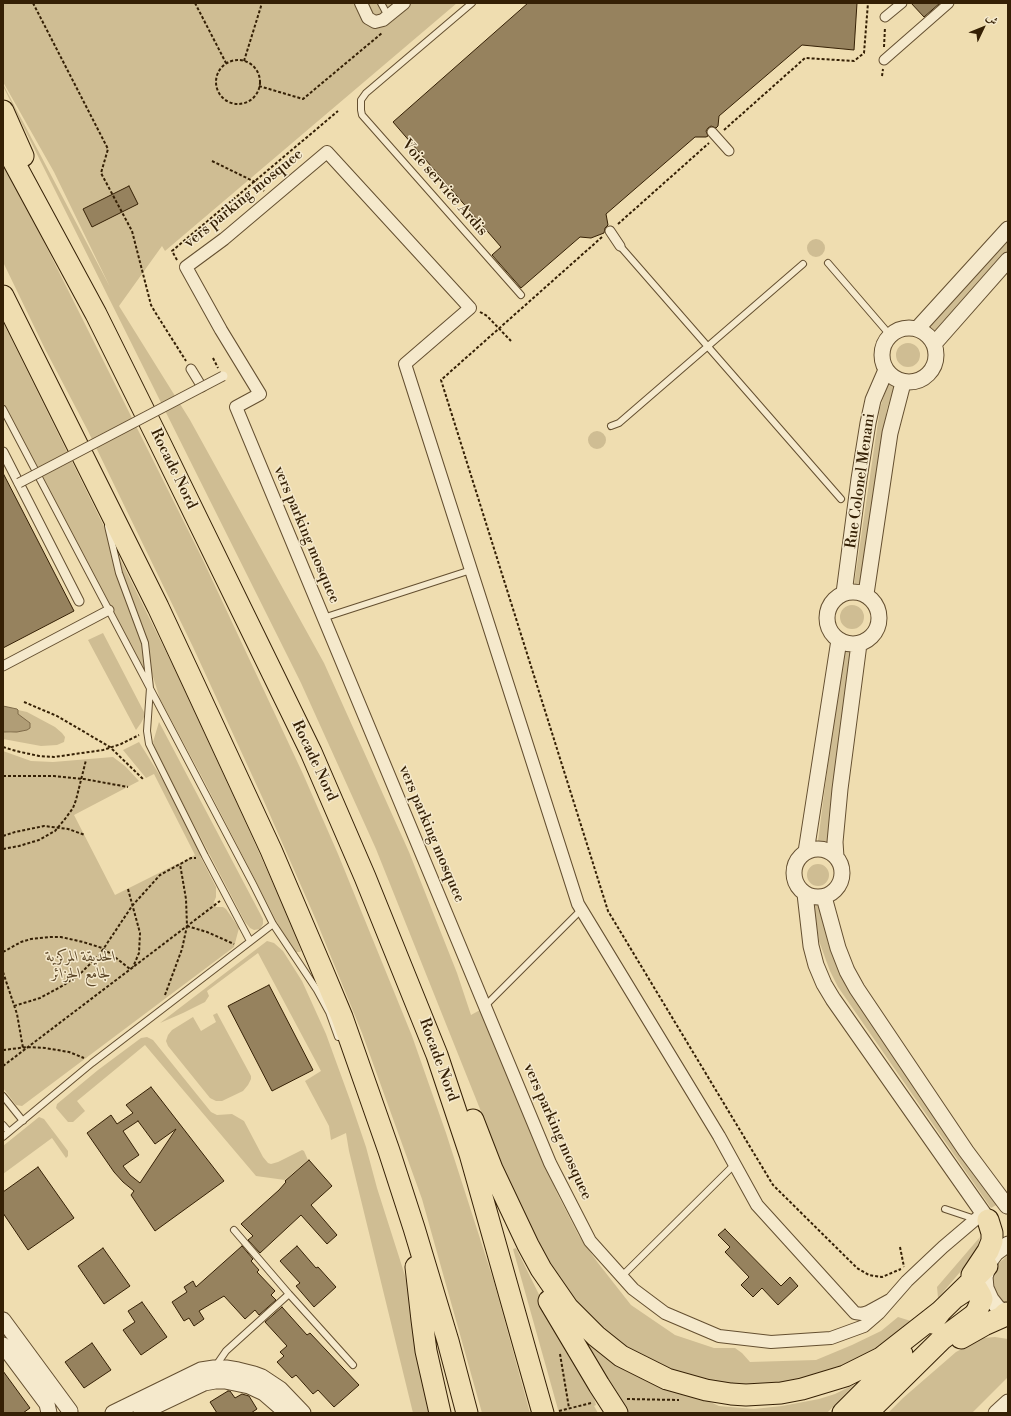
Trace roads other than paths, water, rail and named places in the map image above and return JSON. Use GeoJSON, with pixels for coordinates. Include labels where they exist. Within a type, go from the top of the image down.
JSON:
{"type":"FeatureCollection","features":[{"type":"Feature","properties":{"kind":"highway"},"geometry":{"type":"LineString","coordinates":[[3,111],[23,157],[78,264],[103,329]]}},
{"type":"Feature","properties":{"kind":"highway","name":"Rocade Nord"},"geometry":{"type":"LineString","coordinates":[[3,142],[103,329],[256,638],[311,752],[365,877],[438,1055],[470,1154],[543,1413]]}},
{"type":"Feature","properties":{"kind":"highway"},"geometry":{"type":"LineString","coordinates":[[3,296],[95,480],[193,682],[279,869],[342,1016],[380,1123],[414,1228],[467,1413]]}},
{"type":"Feature","properties":{"kind":"highway"},"geometry":{"type":"LineString","coordinates":[[311,752],[336,794],[375,878],[421,984],[492,1169],[504,1196],[541,1269],[568,1308],[582,1323],[610,1348],[621,1356],[652,1372],[687,1386],[746,1395],[781,1393],[818,1385],[845,1376],[881,1358],[964,1291],[973,1288],[979,1292],[982,1300],[974,1315],[933,1348],[867,1413]]}},
{"type":"Feature","properties":{"kind":"highway"},"geometry":{"type":"LineString","coordinates":[[504,1196],[515,1228],[533,1270],[607,1404]]}},
{"type":"Feature","properties":{"kind":"highway"},"geometry":{"type":"LineString","coordinates":[[948,1305],[988,1251],[992,1241],[992,1233],[984,1219]]}},
{"type":"Feature","properties":{"kind":"highway"},"geometry":{"type":"LineString","coordinates":[[414,1228],[415,1259],[422,1320],[428,1358],[440,1413]]}},
{"type":"Feature","properties":{"kind":"highway"},"geometry":{"type":"LineString","coordinates":[[843,1413],[987,1266]]}},
{"type":"Feature","properties":{"kind":"highway"},"geometry":{"type":"LineString","coordinates":[[933,1348],[1002,1317],[1008,1316]]}},
{"type":"Feature","properties":{"kind":"highway"},"geometry":{"type":"LineString","coordinates":[[878,1413],[901,1388],[946,1348],[968,1333]]}},
{"type":"Feature","properties":{"kind":"highway"},"geometry":{"type":"LineString","coordinates":[[901,1388],[917,1364]]}},
{"type":"Feature","properties":{"kind":"street"},"geometry":{"type":"LineString","coordinates":[[361,3],[371,21],[379,22],[388,22],[404,3]]}},
{"type":"Feature","properties":{"kind":"street"},"geometry":{"type":"LineString","coordinates":[[885,17],[902,3]]}},
{"type":"Feature","properties":{"kind":"street"},"geometry":{"type":"LineString","coordinates":[[884,60],[949,3]]}},
{"type":"Feature","properties":{"kind":"street"},"geometry":{"type":"LineString","coordinates":[[714,134],[729,151]]}},
{"type":"Feature","properties":{"kind":"street","name":"vers parking mosquee"},"geometry":{"type":"LineString","coordinates":[[890,1300],[868,1312],[862,1314],[855,1313],[757,1205],[719,1136],[581,910],[405,364],[470,308],[327,152],[224,239],[186,267],[221,330],[260,394],[236,407],[484,1006],[554,1170],[590,1241],[633,1289],[665,1313],[719,1336],[771,1342],[831,1338],[864,1326],[879,1313],[923,1266],[984,1219]]}},
{"type":"Feature","properties":{"kind":"street"},"geometry":{"type":"LineString","coordinates":[[917,329],[1008,229]]}},
{"type":"Feature","properties":{"kind":"street"},"geometry":{"type":"LineString","coordinates":[[610,231],[620,246]]}},
{"type":"Feature","properties":{"kind":"street"},"geometry":{"type":"LineString","coordinates":[[934,344],[1008,260]]}},
{"type":"Feature","properties":{"kind":"street"},"geometry":{"type":"LineString","coordinates":[[908,328],[917,329],[924,332],[934,344],[936,361],[933,369],[928,376],[912,383],[897,380],[886,370],[882,363],[882,348],[890,335],[899,330],[908,328]]}},
{"type":"Feature","properties":{"kind":"street"},"geometry":{"type":"LineString","coordinates":[[191,369],[202,387]]}},
{"type":"Feature","properties":{"kind":"street","name":"Rue Colonel Menani"},"geometry":{"type":"LineString","coordinates":[[844,593],[868,423],[873,400],[886,370]]}},
{"type":"Feature","properties":{"kind":"street"},"geometry":{"type":"LineString","coordinates":[[19,483],[223,376]]}},
{"type":"Feature","properties":{"kind":"street","name":"Rue Colonel Menani"},"geometry":{"type":"LineString","coordinates":[[866,594],[890,433],[904,382]]}},
{"type":"Feature","properties":{"kind":"street"},"geometry":{"type":"LineString","coordinates":[[3,452],[80,601]]}},
{"type":"Feature","properties":{"kind":"street"},"geometry":{"type":"LineString","coordinates":[[851,591],[866,594],[874,600],[879,609],[880,619],[875,634],[867,641],[859,644],[847,644],[838,640],[831,633],[827,622],[827,613],[831,603],[838,596],[851,591]]}},
{"type":"Feature","properties":{"kind":"street"},"geometry":{"type":"LineString","coordinates":[[3,666],[109,610]]}},
{"type":"Feature","properties":{"kind":"street"},"geometry":{"type":"LineString","coordinates":[[806,852],[838,640]]}},
{"type":"Feature","properties":{"kind":"street"},"geometry":{"type":"LineString","coordinates":[[836,857],[823,850],[814,850],[806,852],[800,857],[794,870],[795,880],[799,888],[805,894],[813,897],[824,897],[832,893],[838,887],[842,879],[840,865],[836,857],[835,842],[840,789],[859,644]]}},
{"type":"Feature","properties":{"kind":"street"},"geometry":{"type":"LineString","coordinates":[[805,894],[811,946],[816,965],[824,984],[984,1219],[1007,1245],[996,1253],[987,1266],[985,1277],[986,1288],[991,1299],[998,1308],[1008,1316]]}},
{"type":"Feature","properties":{"kind":"street"},"geometry":{"type":"LineString","coordinates":[[824,897],[838,948],[847,971],[857,988],[966,1151],[1007,1206]]}},
{"type":"Feature","properties":{"kind":"street"},"geometry":{"type":"LineString","coordinates":[[3,1320],[68,1412]]}},
{"type":"Feature","properties":{"kind":"street"},"geometry":{"type":"LineString","coordinates":[[3,1345],[47,1404],[49,1413]]}},
{"type":"Feature","properties":{"kind":"street"},"geometry":{"type":"LineString","coordinates":[[113,1413],[197,1372],[214,1368],[232,1369],[262,1377],[280,1389],[303,1413]]}},
{"type":"Feature","properties":{"kind":"street"},"geometry":{"type":"LineString","coordinates":[[141,1413],[204,1383],[215,1380],[249,1386],[264,1393],[287,1413]]}},
{"type":"Feature","properties":{"kind":"lane"},"geometry":{"type":"LineString","coordinates":[[381,3],[388,22]]}},
{"type":"Feature","properties":{"kind":"lane","name":"Voie service Ardis"},"geometry":{"type":"LineString","coordinates":[[472,3],[366,93],[360,104],[362,115],[521,295]]}},
{"type":"Feature","properties":{"kind":"lane"},"geometry":{"type":"LineString","coordinates":[[620,246],[841,499]]}},
{"type":"Feature","properties":{"kind":"lane"},"geometry":{"type":"LineString","coordinates":[[828,263],[890,335]]}},
{"type":"Feature","properties":{"kind":"lane"},"geometry":{"type":"LineString","coordinates":[[611,426],[619,423],[803,264]]}},
{"type":"Feature","properties":{"kind":"lane"},"geometry":{"type":"LineString","coordinates":[[3,410],[273,924],[329,1012],[341,1046]]}},
{"type":"Feature","properties":{"kind":"lane"},"geometry":{"type":"LineString","coordinates":[[95,480],[120,573],[145,643],[150,688],[146,735],[149,744],[205,856],[250,941]]}},
{"type":"Feature","properties":{"kind":"lane"},"geometry":{"type":"LineString","coordinates":[[323,618],[471,570]]}},
{"type":"Feature","properties":{"kind":"lane"},"geometry":{"type":"LineString","coordinates":[[142,732],[148,725]]}},
{"type":"Feature","properties":{"kind":"lane"},"geometry":{"type":"LineString","coordinates":[[484,1006],[581,910]]}},
{"type":"Feature","properties":{"kind":"lane"},"geometry":{"type":"LineString","coordinates":[[3,1137],[92,1063],[273,924]]}},
{"type":"Feature","properties":{"kind":"lane"},"geometry":{"type":"LineString","coordinates":[[3,1096],[23,1121]]}},
{"type":"Feature","properties":{"kind":"lane"},"geometry":{"type":"LineString","coordinates":[[364,1101],[380,1123]]}},
{"type":"Feature","properties":{"kind":"lane"},"geometry":{"type":"LineString","coordinates":[[3,1125],[9,1132]]}},
{"type":"Feature","properties":{"kind":"lane"},"geometry":{"type":"LineString","coordinates":[[622,1276],[735,1164]]}},
{"type":"Feature","properties":{"kind":"lane"},"geometry":{"type":"LineString","coordinates":[[945,1209],[984,1219]]}},
{"type":"Feature","properties":{"kind":"lane"},"geometry":{"type":"LineString","coordinates":[[234,1230],[288,1294],[353,1366]]}},
{"type":"Feature","properties":{"kind":"lane"},"geometry":{"type":"LineString","coordinates":[[214,1368],[226,1351],[288,1294]]}},
{"type":"Feature","properties":{"kind":"park label","name":"الحديقة المركزية لجامع الجزائر"},"geometry":{"type":"Point","coordinates":[81,966]}}]}
